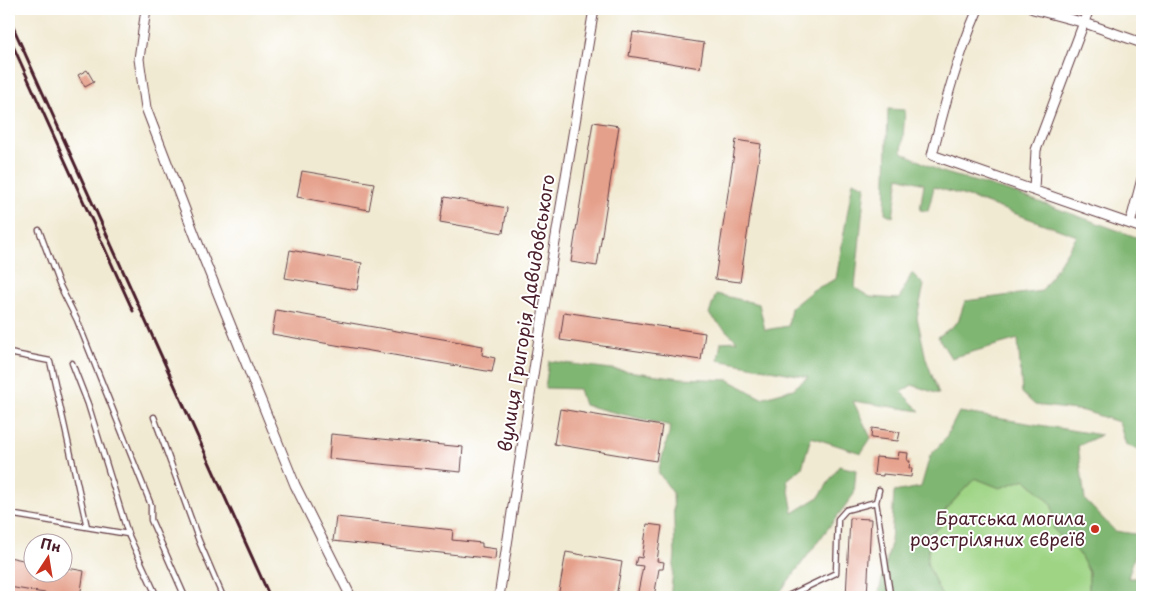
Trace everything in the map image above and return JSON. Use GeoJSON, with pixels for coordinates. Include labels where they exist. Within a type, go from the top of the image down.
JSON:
{"type":"FeatureCollection","features":[{"type":"Feature","properties":{"kind":"street"},"geometry":{"type":"LineString","coordinates":[[146,9],[139,59],[146,108],[204,259],[295,485],[351,597]]}},
{"type":"Feature","properties":{"kind":"street","name":"вулиця Григорія Давидовського"},"geometry":{"type":"LineString","coordinates":[[499,597],[536,356],[594,9]]}},
{"type":"Feature","properties":{"kind":"street"},"geometry":{"type":"LineString","coordinates":[[978,9],[950,82],[932,155],[1142,228]]}},
{"type":"Feature","properties":{"kind":"street"},"geometry":{"type":"LineString","coordinates":[[1034,9],[1085,23],[1142,43]]}},
{"type":"Feature","properties":{"kind":"street"},"geometry":{"type":"LineString","coordinates":[[1034,190],[1036,150],[1089,9]]}},
{"type":"Feature","properties":{"kind":"street"},"geometry":{"type":"LineString","coordinates":[[1130,224],[1142,179]]}},
{"type":"Feature","properties":{"kind":"lane"},"geometry":{"type":"LineString","coordinates":[[39,230],[58,284],[77,320],[106,389],[151,505],[151,520],[185,597]]}},
{"type":"Feature","properties":{"kind":"lane"},"geometry":{"type":"LineString","coordinates":[[9,353],[50,361],[87,527]]}},
{"type":"Feature","properties":{"kind":"lane"},"geometry":{"type":"LineString","coordinates":[[72,363],[88,404],[128,534],[157,597]]}},
{"type":"Feature","properties":{"kind":"lane"},"geometry":{"type":"LineString","coordinates":[[154,417],[199,541],[223,597]]}},
{"type":"Feature","properties":{"kind":"lane"},"geometry":{"type":"LineString","coordinates":[[879,490],[876,502],[892,597]]}},
{"type":"Feature","properties":{"kind":"lane"},"geometry":{"type":"LineString","coordinates":[[786,597],[836,573],[838,519],[846,510],[876,502]]}},
{"type":"Feature","properties":{"kind":"lane"},"geometry":{"type":"LineString","coordinates":[[9,514],[128,534]]}},
{"type":"Feature","properties":{"kind":"green space"},"geometry":{"type":"Polygon","coordinates":[[[888,109],[905,110],[902,152],[939,171],[1017,194],[1136,237],[1142,250],[1142,451],[1126,445],[1119,422],[1084,411],[1035,405],[1022,393],[1018,339],[951,358],[938,337],[958,322],[965,301],[1042,291],[1077,236],[972,198],[934,187],[928,211],[920,210],[924,184],[899,177],[893,217],[885,213],[888,109]]]}},
{"type":"Feature","properties":{"kind":"green space"},"geometry":{"type":"Polygon","coordinates":[[[853,181],[865,186],[855,288],[870,297],[899,299],[912,273],[924,285],[917,317],[926,359],[939,394],[912,385],[901,392],[920,411],[853,401],[871,438],[861,453],[811,437],[802,468],[787,480],[793,513],[819,497],[839,466],[856,470],[854,494],[777,596],[670,597],[675,555],[673,493],[658,472],[671,426],[584,405],[579,389],[545,388],[549,361],[681,378],[729,380],[761,398],[793,389],[808,377],[718,360],[721,342],[737,341],[709,314],[716,294],[759,304],[765,330],[788,326],[791,308],[813,290],[836,279],[853,181]]]}},
{"type":"Feature","properties":{"kind":"green space"},"geometry":{"type":"Polygon","coordinates":[[[959,412],[1101,435],[1078,446],[1085,500],[1115,531],[1141,535],[1128,578],[1142,578],[1142,597],[1089,597],[1089,572],[1079,553],[1054,530],[1052,504],[1025,479],[1000,488],[975,478],[946,509],[940,527],[930,533],[927,563],[942,597],[882,597],[879,591],[891,543],[894,492],[921,487],[930,456],[945,439],[959,412]]]}},
{"type":"Feature","properties":{"kind":"green space"},"geometry":{"type":"Polygon","coordinates":[[[975,478],[1000,488],[1025,479],[1052,504],[1054,530],[1079,553],[1089,572],[1089,597],[942,597],[927,564],[930,533],[939,527],[946,509],[975,478]]]}},
{"type":"Feature","properties":{"kind":"building"},"geometry":{"type":"Polygon","coordinates":[[[633,32],[704,43],[700,68],[629,56],[633,32]]]}},
{"type":"Feature","properties":{"kind":"building"},"geometry":{"type":"Polygon","coordinates":[[[87,70],[94,82],[85,87],[78,75],[87,70]]]}},
{"type":"Feature","properties":{"kind":"building"},"geometry":{"type":"Polygon","coordinates":[[[593,122],[619,126],[597,266],[571,262],[593,122]]]}},
{"type":"Feature","properties":{"kind":"building"},"geometry":{"type":"Polygon","coordinates":[[[736,140],[761,144],[740,282],[715,279],[736,140]]]}},
{"type":"Feature","properties":{"kind":"building"},"geometry":{"type":"Polygon","coordinates":[[[302,171],[374,183],[369,210],[297,197],[302,171]]]}},
{"type":"Feature","properties":{"kind":"building"},"geometry":{"type":"Polygon","coordinates":[[[444,197],[507,208],[503,233],[440,222],[444,197]]]}},
{"type":"Feature","properties":{"kind":"building"},"geometry":{"type":"Polygon","coordinates":[[[290,250],[362,263],[357,290],[285,278],[290,250]]]}},
{"type":"Feature","properties":{"kind":"building"},"geometry":{"type":"Polygon","coordinates":[[[276,310],[483,346],[482,355],[495,358],[492,372],[272,334],[276,310]]]}},
{"type":"Feature","properties":{"kind":"building"},"geometry":{"type":"Polygon","coordinates":[[[564,312],[705,333],[701,360],[560,340],[564,312]]]}},
{"type":"Feature","properties":{"kind":"building"},"geometry":{"type":"Polygon","coordinates":[[[560,409],[662,426],[656,461],[554,444],[560,409]]]}},
{"type":"Feature","properties":{"kind":"building"},"geometry":{"type":"Polygon","coordinates":[[[872,428],[900,432],[898,441],[871,438],[872,428]]]}},
{"type":"Feature","properties":{"kind":"building"},"geometry":{"type":"Polygon","coordinates":[[[331,434],[463,447],[461,472],[329,459],[331,434]]]}},
{"type":"Feature","properties":{"kind":"building"},"geometry":{"type":"Polygon","coordinates":[[[899,452],[908,453],[907,461],[910,461],[909,468],[912,468],[911,477],[874,475],[876,457],[898,459],[899,452]]]}},
{"type":"Feature","properties":{"kind":"building"},"geometry":{"type":"Polygon","coordinates":[[[336,517],[453,530],[452,540],[482,543],[482,547],[496,549],[495,559],[333,541],[336,517]]]}},
{"type":"Feature","properties":{"kind":"building"},"geometry":{"type":"Polygon","coordinates":[[[850,518],[871,519],[867,597],[846,597],[850,518]]]}},
{"type":"Feature","properties":{"kind":"building"},"geometry":{"type":"Polygon","coordinates":[[[647,524],[662,526],[657,561],[664,562],[663,569],[659,569],[654,597],[637,597],[643,566],[635,565],[637,557],[642,558],[647,524]]]}},
{"type":"Feature","properties":{"kind":"building"},"geometry":{"type":"Polygon","coordinates":[[[566,552],[622,562],[616,597],[558,597],[566,552]]]}},
{"type":"Feature","properties":{"kind":"building"},"geometry":{"type":"Polygon","coordinates":[[[9,557],[22,560],[22,584],[72,584],[72,569],[84,571],[80,597],[68,597],[9,587],[9,557]]]}},
{"type":"Feature","properties":{"kind":"railway"},"geometry":{"type":"LineString","coordinates":[[9,18],[270,597]]}},
{"type":"Feature","properties":{"kind":"railway"},"geometry":{"type":"LineString","coordinates":[[9,37],[133,311]]}},
{"type":"Feature","properties":{"kind":"place","name":"Братська могила розстріляних євреїв"},"geometry":{"type":"Point","coordinates":[1095,529]}}]}
